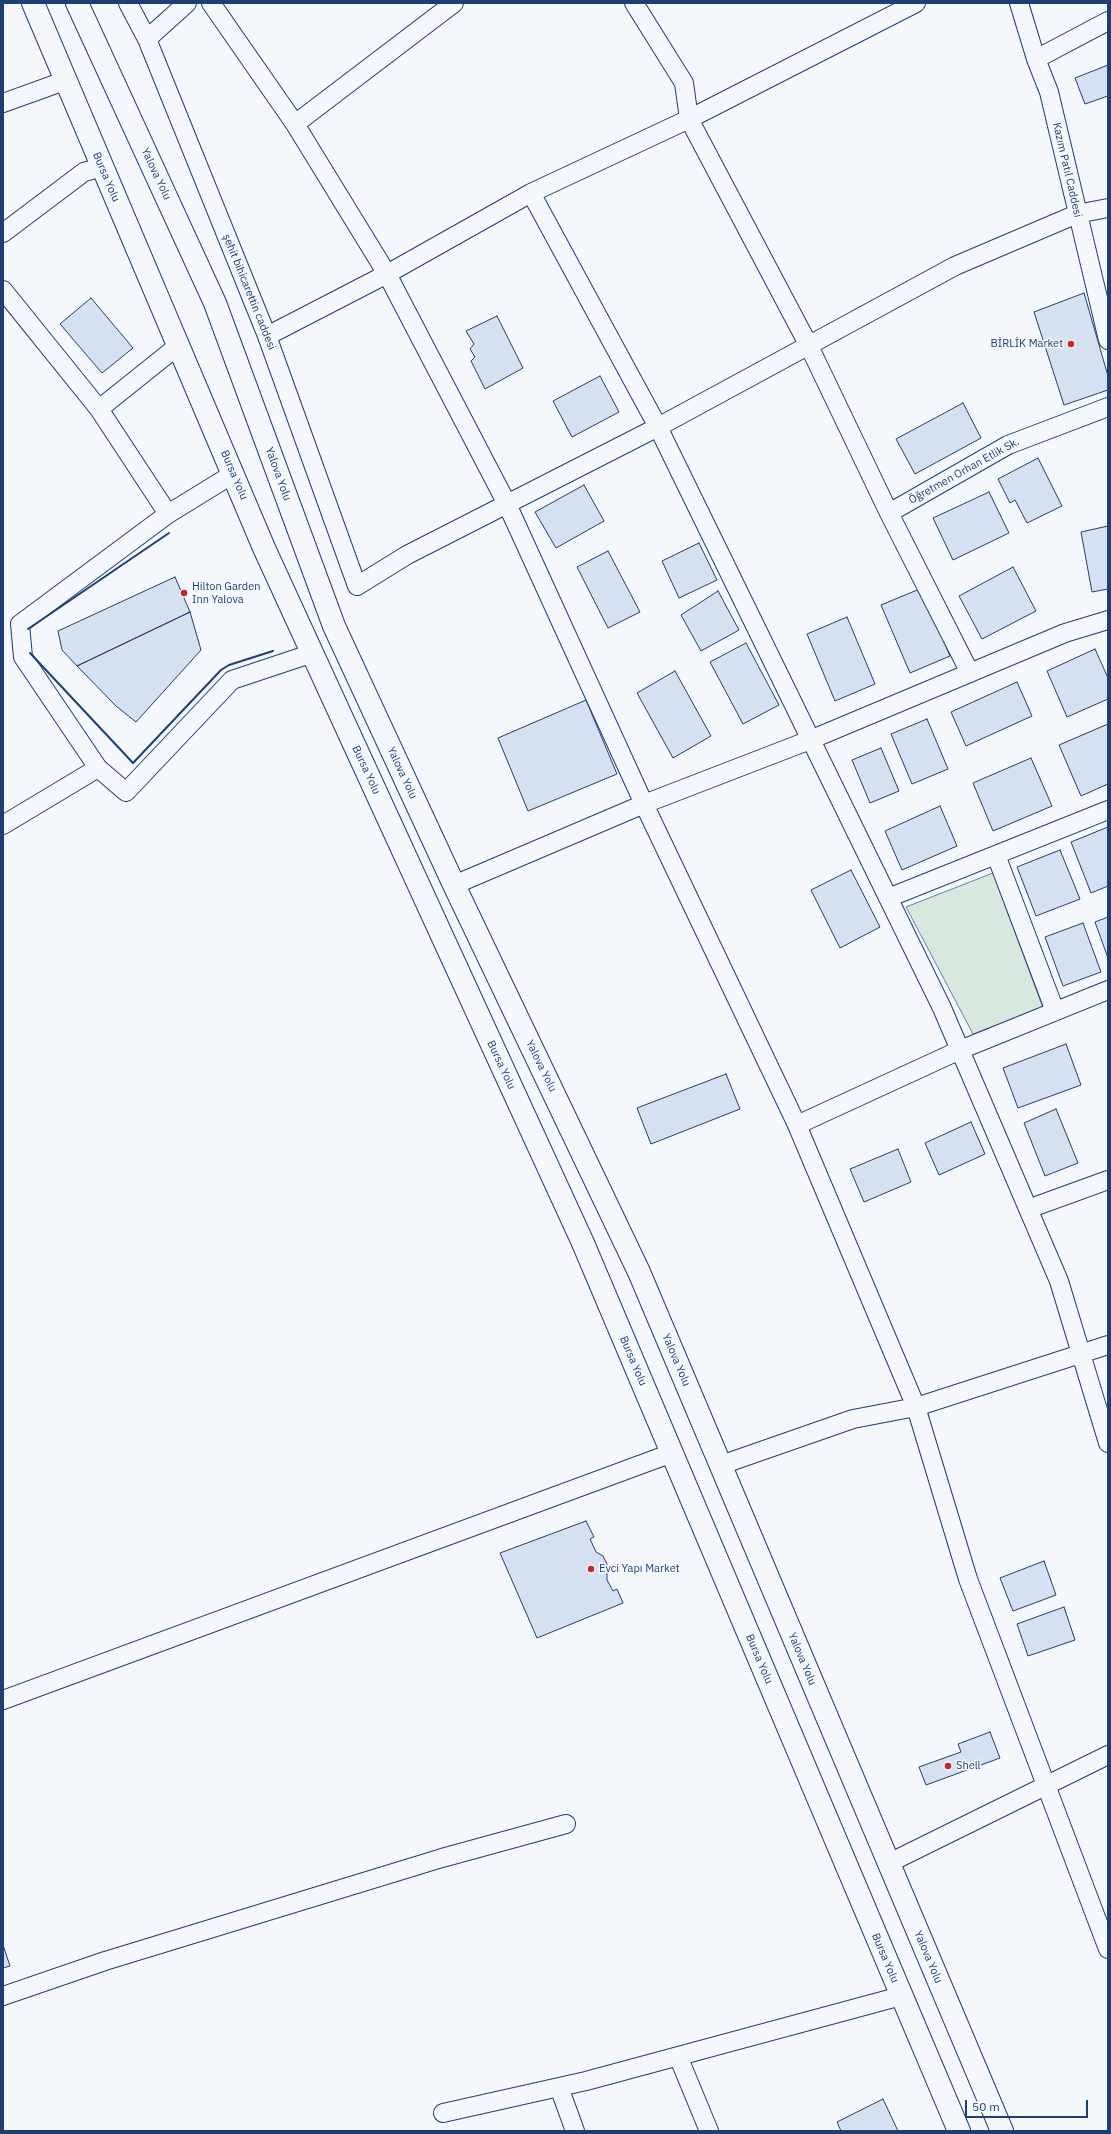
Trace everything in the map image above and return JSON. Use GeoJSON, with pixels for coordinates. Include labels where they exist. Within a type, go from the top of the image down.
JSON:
{"type":"FeatureCollection","features":[{"type":"Feature","properties":{"kind":"highway","name":"Bursa Yolu"},"geometry":{"type":"LineString","coordinates":[[33,3],[233,474],[313,653],[583,1243],[959,2131]]}},
{"type":"Feature","properties":{"kind":"highway","name":"Yalova Yolu"},"geometry":{"type":"LineString","coordinates":[[77,3],[215,303],[334,626],[454,884],[639,1272],[1002,2131]]}},
{"type":"Feature","properties":{"kind":"street","name":"şehit bihicarettin caddesi"},"geometry":{"type":"LineString","coordinates":[[128,3],[147,39],[268,336],[357,586],[407,555],[507,504]]}},
{"type":"Feature","properties":{"kind":"street"},"geometry":{"type":"LineString","coordinates":[[147,39],[187,3]]}},
{"type":"Feature","properties":{"kind":"street"},"geometry":{"type":"LineString","coordinates":[[211,3],[295,124],[387,274],[507,504],[644,804],[797,1125],[916,1407],[968,1579],[1047,1784],[1108,1949]]}},
{"type":"Feature","properties":{"kind":"street"},"geometry":{"type":"LineString","coordinates":[[295,124],[454,3]]}},
{"type":"Feature","properties":{"kind":"street"},"geometry":{"type":"LineString","coordinates":[[634,3],[684,83],[689,119],[809,346],[889,513],[970,673]]}},
{"type":"Feature","properties":{"kind":"street"},"geometry":{"type":"LineString","coordinates":[[268,336],[387,274],[531,193],[689,119],[916,3]]}},
{"type":"Feature","properties":{"kind":"street","name":"Kazım Patıl Caddesi"},"geometry":{"type":"LineString","coordinates":[[1020,3],[1036,59],[1049,92],[1108,340]]}},
{"type":"Feature","properties":{"kind":"street"},"geometry":{"type":"LineString","coordinates":[[1036,59],[1108,21]]}},
{"type":"Feature","properties":{"kind":"street"},"geometry":{"type":"LineString","coordinates":[[3,103],[67,80]]}},
{"type":"Feature","properties":{"kind":"street"},"geometry":{"type":"LineString","coordinates":[[3,233],[84,172],[102,167]]}},
{"type":"Feature","properties":{"kind":"street"},"geometry":{"type":"LineString","coordinates":[[531,193],[658,427],[942,1008],[1059,1281],[1108,1443]]}},
{"type":"Feature","properties":{"kind":"street"},"geometry":{"type":"LineString","coordinates":[[507,504],[658,427],[955,266],[1077,214],[1108,208]]}},
{"type":"Feature","properties":{"kind":"street"},"geometry":{"type":"LineString","coordinates":[[3,290],[99,409],[168,514]]}},
{"type":"Feature","properties":{"kind":"street"},"geometry":{"type":"LineString","coordinates":[[99,409],[179,345]]}},
{"type":"Feature","properties":{"kind":"street","name":"Öğretmen Orhan Etlik Sk."},"geometry":{"type":"LineString","coordinates":[[889,513],[1008,445],[1108,406]]}},
{"type":"Feature","properties":{"kind":"street"},"geometry":{"type":"LineString","coordinates":[[233,474],[168,514],[20,624],[23,657],[98,768],[126,792],[232,680],[313,653]]}},
{"type":"Feature","properties":{"kind":"street"},"geometry":{"type":"LineString","coordinates":[[454,884],[644,804],[810,740],[1065,633],[1108,620]]}},
{"type":"Feature","properties":{"kind":"street"},"geometry":{"type":"LineString","coordinates":[[3,825],[98,768]]}},
{"type":"Feature","properties":{"kind":"street"},"geometry":{"type":"LineString","coordinates":[[888,898],[1108,810]]}},
{"type":"Feature","properties":{"kind":"street"},"geometry":{"type":"LineString","coordinates":[[996,855],[1055,1011]]}},
{"type":"Feature","properties":{"kind":"street"},"geometry":{"type":"LineString","coordinates":[[797,1125],[960,1050],[1108,990]]}},
{"type":"Feature","properties":{"kind":"street"},"geometry":{"type":"LineString","coordinates":[[1028,1209],[1108,1180]]}},
{"type":"Feature","properties":{"kind":"street"},"geometry":{"type":"LineString","coordinates":[[721,1465],[853,1419],[916,1407],[1108,1345]]}},
{"type":"Feature","properties":{"kind":"street"},"geometry":{"type":"LineString","coordinates":[[3,1700],[672,1453]]}},
{"type":"Feature","properties":{"kind":"street"},"geometry":{"type":"LineString","coordinates":[[889,1863],[1108,1755]]}},
{"type":"Feature","properties":{"kind":"street"},"geometry":{"type":"LineString","coordinates":[[3,1996],[105,1961],[442,1858],[566,1824]]}},
{"type":"Feature","properties":{"kind":"street"},"geometry":{"type":"LineString","coordinates":[[443,2113],[559,2087],[901,1996]]}},
{"type":"Feature","properties":{"kind":"street"},"geometry":{"type":"LineString","coordinates":[[678,2056],[709,2131]]}},
{"type":"Feature","properties":{"kind":"street"},"geometry":{"type":"LineString","coordinates":[[559,2087],[575,2131]]}},
{"type":"Feature","properties":{"kind":"shaded area"},"geometry":{"type":"Polygon","coordinates":[[[993,873],[1043,1008],[973,1034],[906,907],[993,873]]]}},
{"type":"Feature","properties":{"kind":"building"},"geometry":{"type":"Polygon","coordinates":[[[1108,65],[1108,96],[1085,104],[1075,78],[1108,65]]]}},
{"type":"Feature","properties":{"kind":"building","name":"BİRLİK Market"},"geometry":{"type":"Polygon","coordinates":[[[1084,293],[1108,376],[1108,390],[1064,405],[1034,312],[1084,293]]]}},
{"type":"Feature","properties":{"kind":"building"},"geometry":{"type":"Polygon","coordinates":[[[91,298],[133,348],[102,373],[60,324],[91,298]]]}},
{"type":"Feature","properties":{"kind":"building"},"geometry":{"type":"Polygon","coordinates":[[[497,316],[523,368],[485,389],[471,361],[475,357],[470,349],[474,344],[466,331],[497,316]]]}},
{"type":"Feature","properties":{"kind":"building"},"geometry":{"type":"Polygon","coordinates":[[[600,376],[619,412],[572,437],[553,401],[600,376]]]}},
{"type":"Feature","properties":{"kind":"building"},"geometry":{"type":"Polygon","coordinates":[[[963,403],[981,438],[915,474],[896,439],[963,403]]]}},
{"type":"Feature","properties":{"kind":"building"},"geometry":{"type":"Polygon","coordinates":[[[1038,458],[1062,506],[1027,523],[1015,500],[1010,503],[998,479],[1038,458]]]}},
{"type":"Feature","properties":{"kind":"building"},"geometry":{"type":"Polygon","coordinates":[[[584,485],[604,521],[556,548],[535,512],[584,485]]]}},
{"type":"Feature","properties":{"kind":"building"},"geometry":{"type":"Polygon","coordinates":[[[989,492],[1009,533],[953,560],[933,518],[989,492]]]}},
{"type":"Feature","properties":{"kind":"building"},"geometry":{"type":"Polygon","coordinates":[[[1108,526],[1108,589],[1092,592],[1081,532],[1108,526]]]}},
{"type":"Feature","properties":{"kind":"building"},"geometry":{"type":"Polygon","coordinates":[[[699,543],[717,580],[679,598],[662,561],[699,543]]]}},
{"type":"Feature","properties":{"kind":"building"},"geometry":{"type":"Polygon","coordinates":[[[608,551],[640,612],[608,628],[577,567],[608,551]]]}},
{"type":"Feature","properties":{"kind":"building"},"geometry":{"type":"Polygon","coordinates":[[[1013,567],[1036,611],[982,639],[959,596],[1013,567]]]}},
{"type":"Feature","properties":{"kind":"building"},"geometry":{"type":"Polygon","coordinates":[[[175,577],[190,612],[77,666],[62,650],[58,631],[175,577]]]}},
{"type":"Feature","properties":{"kind":"building"},"geometry":{"type":"Polygon","coordinates":[[[922,588],[950,656],[910,673],[881,605],[922,588]]]}},
{"type":"Feature","properties":{"kind":"building"},"geometry":{"type":"Polygon","coordinates":[[[718,591],[739,630],[701,651],[681,615],[718,591]]]}},
{"type":"Feature","properties":{"kind":"building"},"geometry":{"type":"Polygon","coordinates":[[[190,612],[201,650],[136,722],[116,706],[77,666],[190,612]]]}},
{"type":"Feature","properties":{"kind":"building"},"geometry":{"type":"Polygon","coordinates":[[[847,617],[875,684],[835,701],[807,634],[847,617]]]}},
{"type":"Feature","properties":{"kind":"building"},"geometry":{"type":"Polygon","coordinates":[[[746,643],[779,705],[743,724],[710,662],[746,643]]]}},
{"type":"Feature","properties":{"kind":"building"},"geometry":{"type":"Polygon","coordinates":[[[1095,649],[1108,678],[1108,699],[1067,717],[1047,671],[1095,649]]]}},
{"type":"Feature","properties":{"kind":"building"},"geometry":{"type":"Polygon","coordinates":[[[675,671],[711,736],[673,758],[637,693],[675,671]]]}},
{"type":"Feature","properties":{"kind":"building"},"geometry":{"type":"Polygon","coordinates":[[[1017,682],[1032,716],[966,746],[951,712],[1017,682]]]}},
{"type":"Feature","properties":{"kind":"building"},"geometry":{"type":"Polygon","coordinates":[[[586,700],[617,774],[528,811],[498,738],[586,700]]]}},
{"type":"Feature","properties":{"kind":"building"},"geometry":{"type":"Polygon","coordinates":[[[927,719],[948,769],[912,784],[891,734],[927,719]]]}},
{"type":"Feature","properties":{"kind":"building"},"geometry":{"type":"Polygon","coordinates":[[[1108,724],[1108,784],[1081,796],[1059,745],[1108,724]]]}},
{"type":"Feature","properties":{"kind":"building"},"geometry":{"type":"Polygon","coordinates":[[[881,748],[899,791],[870,803],[852,760],[881,748]]]}},
{"type":"Feature","properties":{"kind":"building"},"geometry":{"type":"Polygon","coordinates":[[[1031,758],[1052,806],[993,831],[973,783],[1031,758]]]}},
{"type":"Feature","properties":{"kind":"building"},"geometry":{"type":"Polygon","coordinates":[[[940,806],[957,846],[902,870],[885,831],[940,806]]]}},
{"type":"Feature","properties":{"kind":"building"},"geometry":{"type":"Polygon","coordinates":[[[1108,827],[1108,886],[1091,893],[1071,842],[1108,827]]]}},
{"type":"Feature","properties":{"kind":"building"},"geometry":{"type":"Polygon","coordinates":[[[1060,850],[1080,899],[1036,916],[1017,867],[1060,850]]]}},
{"type":"Feature","properties":{"kind":"building"},"geometry":{"type":"Polygon","coordinates":[[[851,870],[880,927],[840,948],[811,890],[851,870]]]}},
{"type":"Feature","properties":{"kind":"building"},"geometry":{"type":"Polygon","coordinates":[[[1108,917],[1108,958],[1095,922],[1108,917]]]}},
{"type":"Feature","properties":{"kind":"building"},"geometry":{"type":"Polygon","coordinates":[[[1083,923],[1101,972],[1063,986],[1045,937],[1083,923]]]}},
{"type":"Feature","properties":{"kind":"building"},"geometry":{"type":"Polygon","coordinates":[[[1066,1044],[1081,1085],[1018,1108],[1003,1068],[1066,1044]]]}},
{"type":"Feature","properties":{"kind":"building"},"geometry":{"type":"Polygon","coordinates":[[[726,1074],[740,1109],[651,1144],[637,1108],[726,1074]]]}},
{"type":"Feature","properties":{"kind":"building"},"geometry":{"type":"Polygon","coordinates":[[[1056,1109],[1078,1163],[1045,1176],[1024,1123],[1056,1109]]]}},
{"type":"Feature","properties":{"kind":"building"},"geometry":{"type":"Polygon","coordinates":[[[971,1122],[985,1154],[939,1175],[925,1143],[971,1122]]]}},
{"type":"Feature","properties":{"kind":"building"},"geometry":{"type":"Polygon","coordinates":[[[898,1149],[911,1182],[864,1202],[850,1169],[898,1149]]]}},
{"type":"Feature","properties":{"kind":"building"},"geometry":{"type":"Polygon","coordinates":[[[586,1521],[594,1537],[590,1539],[596,1552],[603,1556],[607,1564],[607,1580],[613,1591],[617,1589],[623,1603],[537,1638],[500,1553],[586,1521]]]}},
{"type":"Feature","properties":{"kind":"building"},"geometry":{"type":"Polygon","coordinates":[[[1044,1561],[1056,1595],[1013,1611],[1000,1578],[1044,1561]]]}},
{"type":"Feature","properties":{"kind":"building"},"geometry":{"type":"Polygon","coordinates":[[[1064,1607],[1075,1640],[1028,1656],[1017,1624],[1064,1607]]]}},
{"type":"Feature","properties":{"kind":"building"},"geometry":{"type":"Polygon","coordinates":[[[990,1732],[1000,1758],[926,1785],[919,1767],[961,1752],[958,1744],[990,1732]]]}},
{"type":"Feature","properties":{"kind":"building"},"geometry":{"type":"Polygon","coordinates":[[[3,1945],[10,1966],[3,1968],[3,1945]]]}},
{"type":"Feature","properties":{"kind":"building"},"geometry":{"type":"Polygon","coordinates":[[[883,2099],[898,2131],[841,2131],[837,2122],[883,2099]]]}},
{"type":"Feature","properties":{"kind":"wall"},"geometry":{"type":"LineString","coordinates":[[28,629],[169,533]]}},
{"type":"Feature","properties":{"kind":"wall"},"geometry":{"type":"LineString","coordinates":[[30,653],[133,763],[221,670],[229,665],[273,651]]}},
{"type":"Feature","properties":{"kind":"place","name":"BİRLİK Market"},"geometry":{"type":"Point","coordinates":[1071,344]}},
{"type":"Feature","properties":{"kind":"place","name":"Hilton Garden Inn Yalova"},"geometry":{"type":"Point","coordinates":[184,593]}},
{"type":"Feature","properties":{"kind":"place","name":"Evci Yapı Market"},"geometry":{"type":"Point","coordinates":[591,1569]}},
{"type":"Feature","properties":{"kind":"place","name":"Shell"},"geometry":{"type":"Point","coordinates":[948,1766]}}]}
